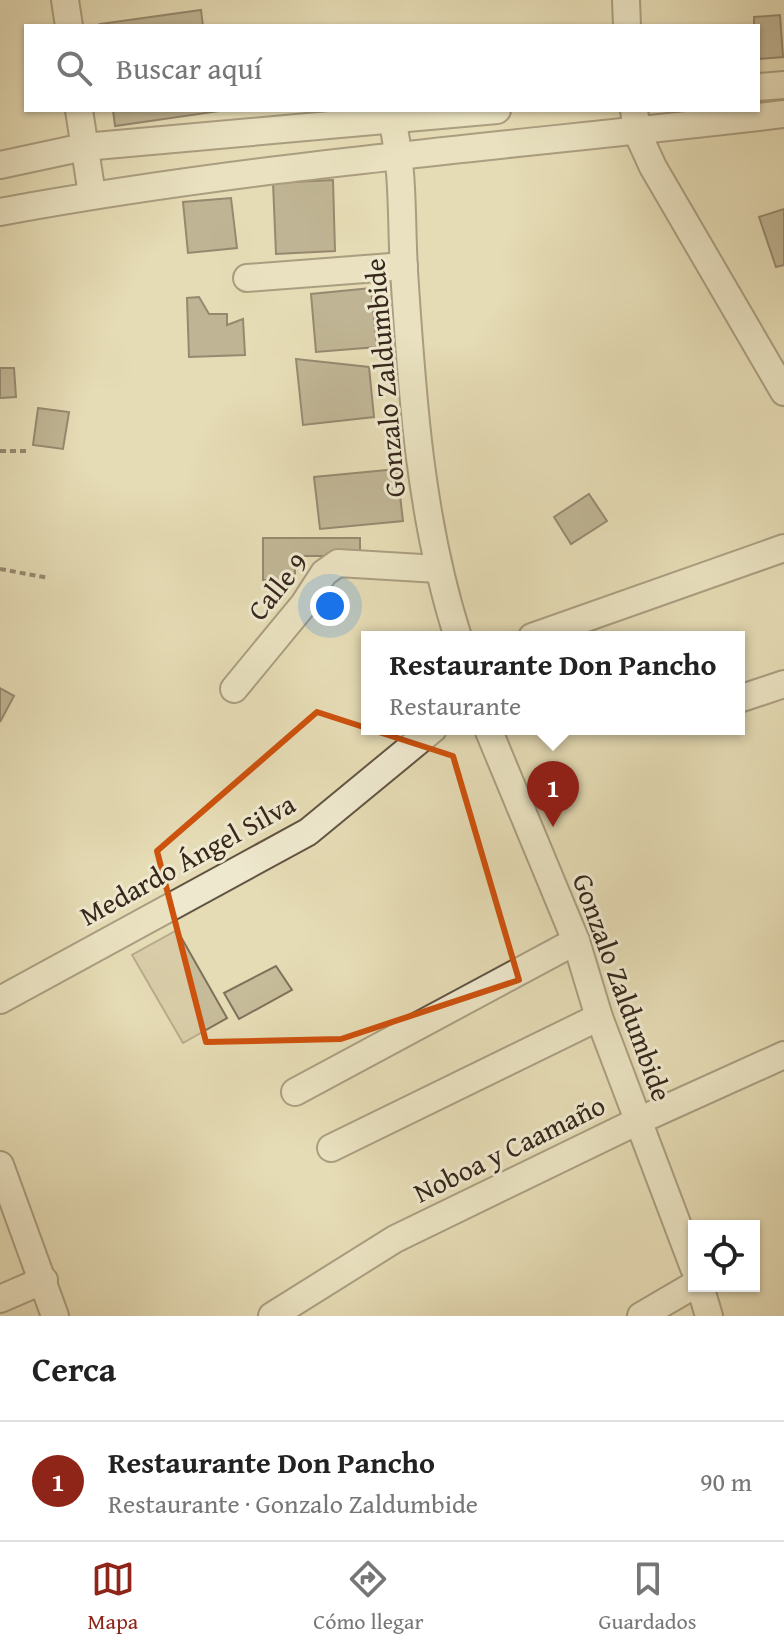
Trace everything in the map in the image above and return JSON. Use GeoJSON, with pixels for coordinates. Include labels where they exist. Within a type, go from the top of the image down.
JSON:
{"type":"FeatureCollection","features":[{"type":"Feature","properties":{"kind":"street"},"geometry":{"type":"LineString","coordinates":[[65,0],[69,24]]}},
{"type":"Feature","properties":{"kind":"street"},"geometry":{"type":"LineString","coordinates":[[626,0],[627,24]]}},
{"type":"Feature","properties":{"kind":"street"},"geometry":{"type":"LineString","coordinates":[[760,87],[784,85]]}},
{"type":"Feature","properties":{"kind":"street"},"geometry":{"type":"LineString","coordinates":[[79,112],[92,195]]}},
{"type":"Feature","properties":{"kind":"street"},"geometry":{"type":"LineString","coordinates":[[0,165],[84,147],[476,112]]}},
{"type":"Feature","properties":{"kind":"street"},"geometry":{"type":"LineString","coordinates":[[0,212],[92,195],[401,156],[636,121],[784,114]]}},
{"type":"Feature","properties":{"kind":"street","name":"Gonzalo Zaldumbide"},"geometry":{"type":"LineString","coordinates":[[392,120],[401,156],[404,266],[415,425],[438,569],[456,631]]}},
{"type":"Feature","properties":{"kind":"street"},"geometry":{"type":"LineString","coordinates":[[636,121],[653,167],[784,392]]}},
{"type":"Feature","properties":{"kind":"street"},"geometry":{"type":"LineString","coordinates":[[247,278],[404,266]]}},
{"type":"Feature","properties":{"kind":"street"},"geometry":{"type":"LineString","coordinates":[[549,631],[784,548]]}},
{"type":"Feature","properties":{"kind":"street","name":"Calle 9"},"geometry":{"type":"LineString","coordinates":[[234,689],[304,604],[324,573],[338,563],[438,569]]}},
{"type":"Feature","properties":{"kind":"street"},"geometry":{"type":"LineString","coordinates":[[745,697],[784,684]]}},
{"type":"Feature","properties":{"kind":"street","name":"Medardo Ángel Silva"},"geometry":{"type":"LineString","coordinates":[[0,1000],[308,832],[426,735]]}},
{"type":"Feature","properties":{"kind":"street","name":"Gonzalo Zaldumbide"},"geometry":{"type":"LineString","coordinates":[[490,735],[576,941],[599,1017],[688,1252]]}},
{"type":"Feature","properties":{"kind":"street"},"geometry":{"type":"LineString","coordinates":[[295,1092],[576,941]]}},
{"type":"Feature","properties":{"kind":"street"},"geometry":{"type":"LineString","coordinates":[[331,1148],[599,1017]]}},
{"type":"Feature","properties":{"kind":"street","name":"Noboa y Caamaño"},"geometry":{"type":"LineString","coordinates":[[272,1316],[395,1239],[638,1121],[784,1055]]}},
{"type":"Feature","properties":{"kind":"street"},"geometry":{"type":"LineString","coordinates":[[0,1165],[55,1316]]}},
{"type":"Feature","properties":{"kind":"street"},"geometry":{"type":"LineString","coordinates":[[0,1299],[44,1280]]}},
{"type":"Feature","properties":{"kind":"street"},"geometry":{"type":"LineString","coordinates":[[641,1316],[688,1289]]}},
{"type":"Feature","properties":{"kind":"street"},"geometry":{"type":"LineString","coordinates":[[702,1292],[709,1316]]}},
{"type":"Feature","properties":{"kind":"path"},"geometry":{"type":"LineString","coordinates":[[0,451],[29,451]]}},
{"type":"Feature","properties":{"kind":"path"},"geometry":{"type":"LineString","coordinates":[[0,569],[49,578]]}},
{"type":"Feature","properties":{"kind":"highlighted area"},"geometry":{"type":"Polygon","coordinates":[[[317,712],[453,756],[519,980],[341,1039],[206,1042],[157,851],[317,712]]]}},
{"type":"Feature","properties":{"kind":"shaded area"},"geometry":{"type":"Polygon","coordinates":[[[177,930],[227,1018],[183,1043],[132,955],[177,930]]]}},
{"type":"Feature","properties":{"kind":"shaded area"},"geometry":{"type":"Polygon","coordinates":[[[276,966],[292,990],[239,1019],[224,993],[276,966]]]}},
{"type":"Feature","properties":{"kind":"building"},"geometry":{"type":"Polygon","coordinates":[[[201,10],[203,24],[100,24],[201,10]]]}},
{"type":"Feature","properties":{"kind":"building"},"geometry":{"type":"Polygon","coordinates":[[[780,15],[783,57],[760,59],[760,24],[754,24],[754,17],[780,15]]]}},
{"type":"Feature","properties":{"kind":"building"},"geometry":{"type":"Polygon","coordinates":[[[113,112],[213,112],[115,126],[113,112]]]}},
{"type":"Feature","properties":{"kind":"building"},"geometry":{"type":"Polygon","coordinates":[[[333,180],[335,251],[276,254],[273,183],[333,180]]]}},
{"type":"Feature","properties":{"kind":"building"},"geometry":{"type":"Polygon","coordinates":[[[231,198],[237,248],[188,253],[183,202],[231,198]]]}},
{"type":"Feature","properties":{"kind":"building"},"geometry":{"type":"Polygon","coordinates":[[[784,209],[784,265],[776,267],[759,217],[784,209]]]}},
{"type":"Feature","properties":{"kind":"building"},"geometry":{"type":"Polygon","coordinates":[[[371,288],[377,347],[316,352],[311,294],[371,288]]]}},
{"type":"Feature","properties":{"kind":"building"},"geometry":{"type":"Polygon","coordinates":[[[199,297],[209,314],[227,314],[227,325],[243,319],[245,355],[189,357],[187,298],[199,297]]]}},
{"type":"Feature","properties":{"kind":"building"},"geometry":{"type":"Polygon","coordinates":[[[296,359],[369,367],[374,417],[303,425],[296,359]]]}},
{"type":"Feature","properties":{"kind":"building"},"geometry":{"type":"Polygon","coordinates":[[[0,368],[14,368],[16,397],[0,398],[0,368]]]}},
{"type":"Feature","properties":{"kind":"building"},"geometry":{"type":"Polygon","coordinates":[[[38,408],[69,412],[63,449],[33,445],[38,408]]]}},
{"type":"Feature","properties":{"kind":"building"},"geometry":{"type":"Polygon","coordinates":[[[397,469],[403,521],[320,529],[314,477],[397,469]]]}},
{"type":"Feature","properties":{"kind":"building"},"geometry":{"type":"Polygon","coordinates":[[[589,494],[607,521],[571,544],[554,517],[589,494]]]}},
{"type":"Feature","properties":{"kind":"building"},"geometry":{"type":"Polygon","coordinates":[[[263,538],[360,538],[360,556],[295,556],[295,580],[263,580],[263,538]]]}},
{"type":"Feature","properties":{"kind":"building"},"geometry":{"type":"Polygon","coordinates":[[[0,688],[14,696],[0,722],[0,688]]]}},
{"type":"Feature","properties":{"kind":"place","name":"Restaurante Don Pancho"},"geometry":{"type":"Point","coordinates":[553,827]}}]}
